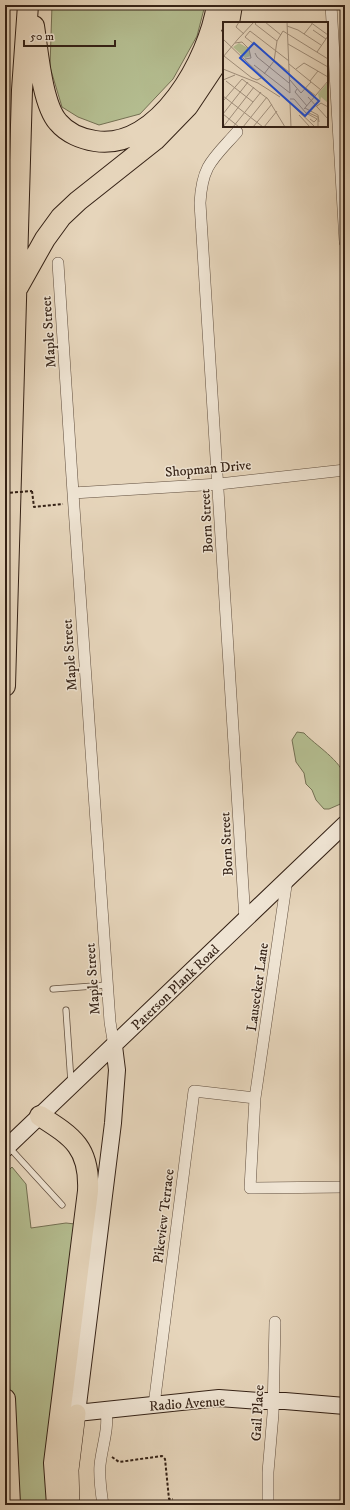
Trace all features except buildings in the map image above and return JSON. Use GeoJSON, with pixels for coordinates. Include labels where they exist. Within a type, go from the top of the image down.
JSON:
{"type":"FeatureCollection","features":[{"type":"Feature","properties":{"kind":"highway"},"geometry":{"type":"LineString","coordinates":[[29,5],[50,110],[58,123],[72,134],[88,140],[106,143],[123,140],[140,132],[175,99],[194,73],[206,48],[215,20],[217,5]]}},
{"type":"Feature","properties":{"kind":"highway"},"geometry":{"type":"LineString","coordinates":[[5,686],[22,90],[29,5]]}},
{"type":"Feature","properties":{"kind":"highway"},"geometry":{"type":"LineString","coordinates":[[229,22],[232,5]]}},
{"type":"Feature","properties":{"kind":"highway"},"geometry":{"type":"LineString","coordinates":[[16,291],[45,239],[61,217],[78,201],[155,140],[188,106],[214,67],[223,44]]}},
{"type":"Feature","properties":{"kind":"highway"},"geometry":{"type":"LineString","coordinates":[[34,1122],[68,1135],[78,1144],[88,1170],[88,1191],[54,1463],[57,1505]]}},
{"type":"Feature","properties":{"kind":"highway"},"geometry":{"type":"LineString","coordinates":[[5,1399],[10,1505]]}},
{"type":"Feature","properties":{"kind":"main road"},"geometry":{"type":"LineString","coordinates":[[71,1505],[70,1470],[77,1413]]}},
{"type":"Feature","properties":{"kind":"street"},"geometry":{"type":"LineString","coordinates":[[331,5],[345,242]]}},
{"type":"Feature","properties":{"kind":"street","name":"Born Street"},"geometry":{"type":"LineString","coordinates":[[237,132],[206,167],[200,191],[245,920]]}},
{"type":"Feature","properties":{"kind":"street","name":"Maple Street"},"geometry":{"type":"LineString","coordinates":[[58,263],[107,985],[114,1046]]}},
{"type":"Feature","properties":{"kind":"street","name":"Shopman Drive"},"geometry":{"type":"LineString","coordinates":[[73,493],[219,484],[345,470]]}},
{"type":"Feature","properties":{"kind":"street","name":"Paterson Plank Road"},"geometry":{"type":"LineString","coordinates":[[6,1148],[345,824]]}},
{"type":"Feature","properties":{"kind":"street","name":"Lausecker Lane"},"geometry":{"type":"LineString","coordinates":[[287,879],[255,1098],[250,1188],[345,1188]]}},
{"type":"Feature","properties":{"kind":"street"},"geometry":{"type":"LineString","coordinates":[[77,1413],[113,1123],[117,1070],[114,1046]]}},
{"type":"Feature","properties":{"kind":"street","name":"Pikeview Terrace"},"geometry":{"type":"LineString","coordinates":[[154,1405],[194,1091],[255,1098]]}},
{"type":"Feature","properties":{"kind":"street","name":"Gail Place"},"geometry":{"type":"LineString","coordinates":[[268,1505],[268,1472],[273,1401],[275,1322]]}},
{"type":"Feature","properties":{"kind":"street","name":"Radio Avenue"},"geometry":{"type":"LineString","coordinates":[[77,1413],[219,1398],[345,1406]]}},
{"type":"Feature","properties":{"kind":"street"},"geometry":{"type":"LineString","coordinates":[[103,1505],[100,1479],[102,1452],[108,1423],[106,1410]]}},
{"type":"Feature","properties":{"kind":"lane"},"geometry":{"type":"LineString","coordinates":[[53,989],[107,985]]}},
{"type":"Feature","properties":{"kind":"lane"},"geometry":{"type":"LineString","coordinates":[[66,1010],[72,1086]]}},
{"type":"Feature","properties":{"kind":"lane"},"geometry":{"type":"LineString","coordinates":[[6,1148],[62,1205]]}},
{"type":"Feature","properties":{"kind":"path"},"geometry":{"type":"LineString","coordinates":[[5,493],[32,491],[34,507],[65,504]]}},
{"type":"Feature","properties":{"kind":"path"},"geometry":{"type":"LineString","coordinates":[[102,1452],[110,1454],[119,1462],[119,1465]]}},
{"type":"Feature","properties":{"kind":"path"},"geometry":{"type":"LineString","coordinates":[[119,1462],[136,1458],[163,1457],[166,1454]]}},
{"type":"Feature","properties":{"kind":"path"},"geometry":{"type":"LineString","coordinates":[[163,1457],[169,1499],[172,1499]]}},
{"type":"Feature","properties":{"kind":"green space"},"geometry":{"type":"Polygon","coordinates":[[[52,5],[205,5],[197,36],[173,79],[140,114],[99,125],[78,117],[62,107],[50,67],[52,5]]]}},
{"type":"Feature","properties":{"kind":"green space"},"geometry":{"type":"Polygon","coordinates":[[[297,732],[304,733],[339,765],[345,778],[345,802],[329,809],[324,809],[316,800],[312,790],[306,784],[304,773],[296,762],[292,740],[297,732]]]}},
{"type":"Feature","properties":{"kind":"green space"},"geometry":{"type":"Polygon","coordinates":[[[12,1167],[26,1184],[31,1228],[66,1223],[75,1224],[50,1505],[16,1505],[6,1314],[5,1174],[12,1167]]]}}]}
